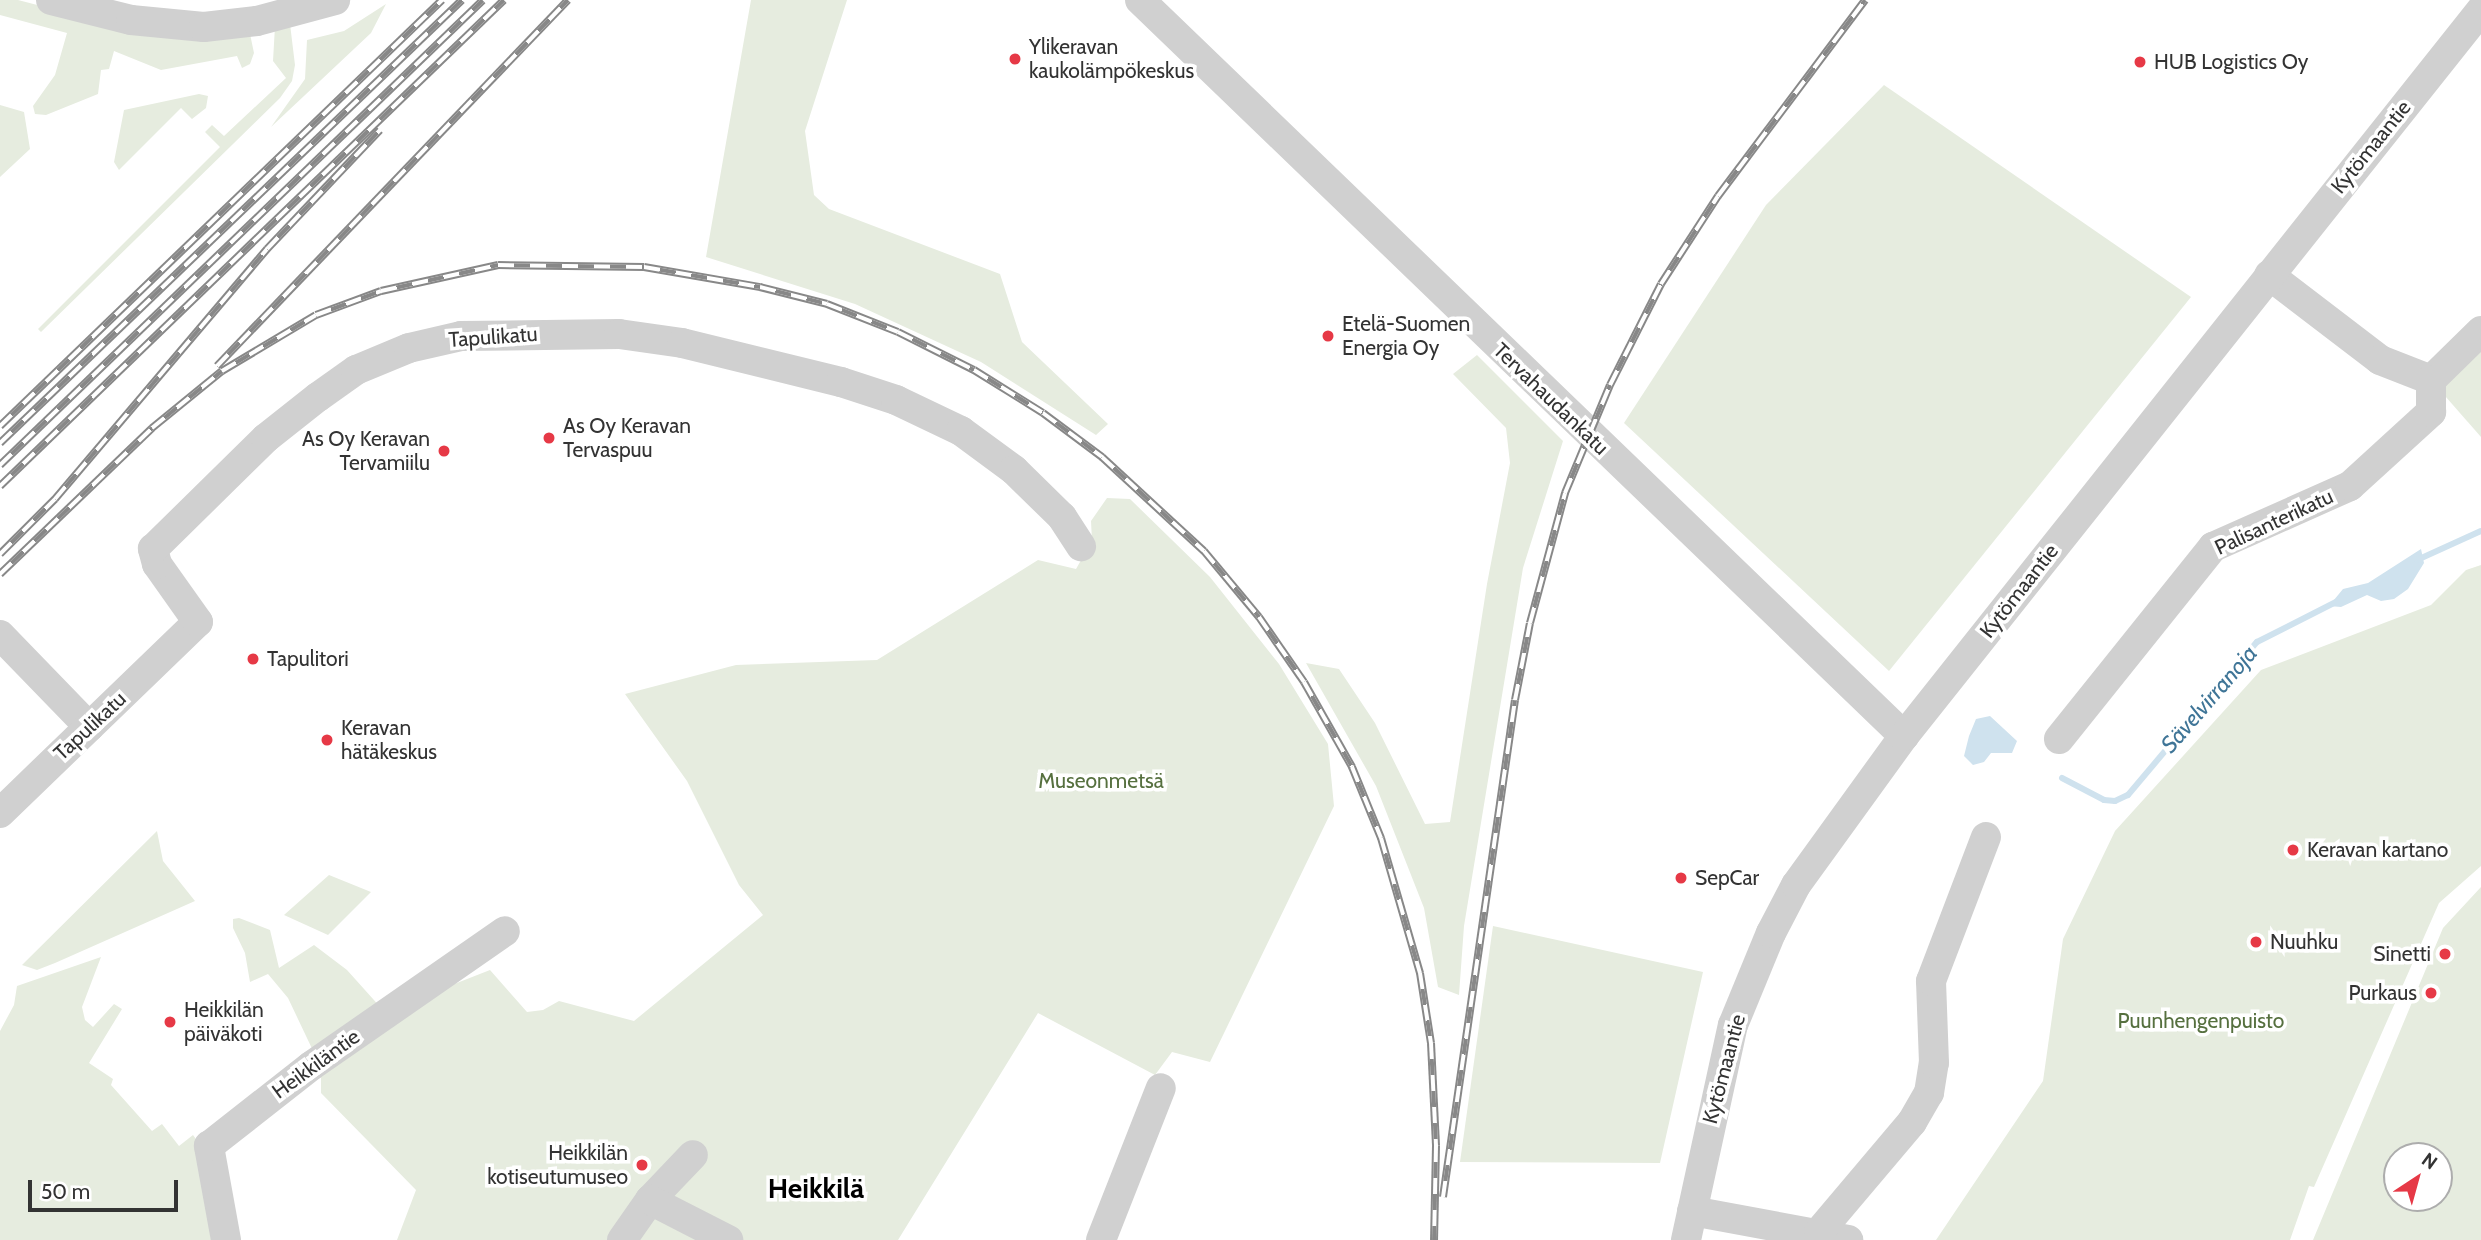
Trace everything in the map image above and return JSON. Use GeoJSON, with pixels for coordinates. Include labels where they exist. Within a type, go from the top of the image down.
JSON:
{"type":"FeatureCollection","features":[{"type":"Feature","properties":{"kind":"street"},"geometry":{"type":"LineString","coordinates":[[51,0],[131,20],[204,27],[257,21],[335,0]]}},
{"type":"Feature","properties":{"kind":"street","name":"Tervahaudankatu"},"geometry":{"type":"LineString","coordinates":[[1140,0],[1904,736]]}},
{"type":"Feature","properties":{"kind":"street","name":"Kytömaantie"},"geometry":{"type":"LineString","coordinates":[[1686,1240],[1718,1080],[1756,966],[1796,885],[1904,736],[2481,10]]}},
{"type":"Feature","properties":{"kind":"street"},"geometry":{"type":"LineString","coordinates":[[2269,275],[2381,360],[2431,380],[2481,331]]}},
{"type":"Feature","properties":{"kind":"street","name":"Tapulikatu"},"geometry":{"type":"LineString","coordinates":[[0,813],[198,622],[157,564],[153,549],[266,438],[356,370],[409,348],[461,336],[619,334],[682,343],[897,400],[961,431],[1014,470],[1062,517],[1080,546]]}},
{"type":"Feature","properties":{"kind":"street","name":"Palisanterikatu"},"geometry":{"type":"LineString","coordinates":[[2059,739],[2213,547],[2350,486],[2431,412],[2431,380]]}},
{"type":"Feature","properties":{"kind":"street"},"geometry":{"type":"LineString","coordinates":[[0,635],[89,727]]}},
{"type":"Feature","properties":{"kind":"street"},"geometry":{"type":"LineString","coordinates":[[1819,1232],[1912,1122],[1929,1093],[1934,1063],[1931,981],[1986,837]]}},
{"type":"Feature","properties":{"kind":"street","name":"Heikkiläntie"},"geometry":{"type":"LineString","coordinates":[[226,1240],[209,1146],[311,1066],[505,931]]}},
{"type":"Feature","properties":{"kind":"street"},"geometry":{"type":"LineString","coordinates":[[1101,1240],[1161,1088]]}},
{"type":"Feature","properties":{"kind":"street"},"geometry":{"type":"LineString","coordinates":[[622,1240],[650,1200],[692,1155]]}},
{"type":"Feature","properties":{"kind":"street"},"geometry":{"type":"LineString","coordinates":[[650,1200],[728,1240]]}},
{"type":"Feature","properties":{"kind":"street"},"geometry":{"type":"LineString","coordinates":[[1692,1211],[1819,1232],[1848,1240]]}},
{"type":"Feature","properties":{"kind":"green space"},"geometry":{"type":"Polygon","coordinates":[[[0,0],[18,0],[72,14],[250,34],[254,53],[250,64],[242,68],[237,56],[161,70],[114,51],[109,69],[101,70],[98,94],[46,115],[35,114],[33,106],[55,75],[67,33],[0,15],[0,0]]]}},
{"type":"Feature","properties":{"kind":"green space"},"geometry":{"type":"Polygon","coordinates":[[[751,0],[847,0],[805,131],[814,195],[829,209],[1000,274],[1022,342],[1108,424],[1096,435],[981,362],[855,304],[706,257],[751,0]]]}},
{"type":"Feature","properties":{"kind":"green space"},"geometry":{"type":"Polygon","coordinates":[[[386,4],[371,33],[271,127],[305,79],[307,40],[344,31],[386,4]]]}},
{"type":"Feature","properties":{"kind":"green space"},"geometry":{"type":"Polygon","coordinates":[[[290,24],[295,65],[292,81],[280,98],[41,332],[38,329],[220,147],[205,132],[212,125],[224,136],[286,78],[273,61],[275,26],[290,24]]]}},
{"type":"Feature","properties":{"kind":"green space"},"geometry":{"type":"Polygon","coordinates":[[[1884,85],[2191,297],[1889,671],[1624,423],[1766,205],[1884,85]]]}},
{"type":"Feature","properties":{"kind":"green space"},"geometry":{"type":"Polygon","coordinates":[[[199,94],[208,96],[206,108],[192,119],[181,108],[119,170],[114,162],[124,110],[199,94]]]}},
{"type":"Feature","properties":{"kind":"green space"},"geometry":{"type":"Polygon","coordinates":[[[0,105],[24,112],[30,149],[0,177],[0,105]]]}},
{"type":"Feature","properties":{"kind":"green space"},"geometry":{"type":"Polygon","coordinates":[[[2481,331],[2481,437],[2431,380],[2481,331]]]}},
{"type":"Feature","properties":{"kind":"green space"},"geometry":{"type":"Polygon","coordinates":[[[1477,355],[1563,441],[1523,568],[1464,926],[1459,995],[1438,987],[1424,908],[1376,786],[1306,663],[1339,669],[1375,723],[1425,824],[1450,822],[1487,584],[1510,463],[1506,428],[1453,374],[1477,355]]]}},
{"type":"Feature","properties":{"kind":"green space","name":"Museonmetsä"},"geometry":{"type":"Polygon","coordinates":[[[1107,498],[1130,499],[1210,577],[1279,664],[1328,744],[1334,806],[1210,1062],[1172,1052],[1155,1075],[1038,1013],[898,1240],[397,1240],[416,1190],[321,1093],[321,1069],[411,1001],[490,970],[527,1012],[543,1010],[559,1001],[634,1021],[763,915],[739,885],[687,781],[625,694],[736,665],[877,660],[1038,560],[1076,569],[1092,541],[1091,521],[1107,498]]]}},
{"type":"Feature","properties":{"kind":"green space","name":"Puunhengenpuisto"},"geometry":{"type":"Polygon","coordinates":[[[2481,565],[2481,866],[2439,903],[2314,1187],[2309,1186],[2290,1240],[1936,1240],[2043,1081],[2063,939],[2115,831],[2261,670],[2431,605],[2466,570],[2481,565]]]}},
{"type":"Feature","properties":{"kind":"green space"},"geometry":{"type":"Polygon","coordinates":[[[157,831],[163,861],[195,901],[37,970],[22,965],[157,831]]]}},
{"type":"Feature","properties":{"kind":"green space"},"geometry":{"type":"Polygon","coordinates":[[[329,875],[371,892],[328,935],[284,915],[329,875]]]}},
{"type":"Feature","properties":{"kind":"green space"},"geometry":{"type":"Polygon","coordinates":[[[2481,887],[2481,1240],[2313,1240],[2443,928],[2481,887]]]}},
{"type":"Feature","properties":{"kind":"green space"},"geometry":{"type":"Polygon","coordinates":[[[239,918],[270,930],[279,968],[314,945],[347,970],[382,1009],[316,1057],[288,998],[268,974],[250,982],[245,953],[233,928],[233,919],[239,918]]]}},
{"type":"Feature","properties":{"kind":"green space"},"geometry":{"type":"Polygon","coordinates":[[[1493,926],[1703,972],[1660,1163],[1460,1162],[1493,926]]]}},
{"type":"Feature","properties":{"kind":"green space"},"geometry":{"type":"Polygon","coordinates":[[[101,957],[82,1007],[85,1020],[93,1027],[114,1004],[122,1009],[89,1063],[113,1079],[111,1085],[152,1131],[162,1124],[179,1146],[193,1135],[207,1154],[211,1240],[0,1240],[0,1031],[14,1005],[17,986],[101,957]]]}},
{"type":"Feature","properties":{"kind":"water"},"geometry":{"type":"Polygon","coordinates":[[[2421,549],[2424,563],[2408,589],[2394,599],[2381,601],[2367,595],[2341,607],[2329,606],[2343,589],[2368,583],[2421,549]]]}},
{"type":"Feature","properties":{"kind":"water"},"geometry":{"type":"Polygon","coordinates":[[[1990,716],[2017,741],[2012,753],[1991,753],[1984,762],[1973,765],[1964,756],[1969,736],[1976,719],[1990,716]]]}},
{"type":"Feature","properties":{"kind":"waterway","name":"Sävelvirranoja"},"geometry":{"type":"LineString","coordinates":[[2417,560],[2481,531]]}},
{"type":"Feature","properties":{"kind":"waterway","name":"Sävelvirranoja"},"geometry":{"type":"LineString","coordinates":[[2062,778],[2104,800],[2115,801],[2128,795],[2257,642],[2336,602]]}},
{"type":"Feature","properties":{"kind":"railway"},"geometry":{"type":"LineString","coordinates":[[0,426],[442,0]]}},
{"type":"Feature","properties":{"kind":"railway"},"geometry":{"type":"LineString","coordinates":[[0,443],[462,0]]}},
{"type":"Feature","properties":{"kind":"railway"},"geometry":{"type":"LineString","coordinates":[[0,465],[483,0]]}},
{"type":"Feature","properties":{"kind":"railway"},"geometry":{"type":"LineString","coordinates":[[0,486],[504,0]]}},
{"type":"Feature","properties":{"kind":"railway"},"geometry":{"type":"LineString","coordinates":[[217,366],[568,0]]}},
{"type":"Feature","properties":{"kind":"railway"},"geometry":{"type":"LineString","coordinates":[[1443,1197],[1515,700],[1530,623],[1565,493],[1610,385],[1661,284],[1718,196],[1865,0]]}},
{"type":"Feature","properties":{"kind":"railway"},"geometry":{"type":"LineString","coordinates":[[0,554],[55,499],[267,249],[380,130]]}},
{"type":"Feature","properties":{"kind":"railway"},"geometry":{"type":"LineString","coordinates":[[0,574],[152,428],[222,371],[316,315],[381,291],[498,265],[644,267],[760,287],[827,304],[898,332],[974,370],[1043,413],[1102,457],[1204,551],[1259,617],[1304,682],[1352,767],[1381,838],[1420,973],[1431,1043],[1436,1146],[1434,1240]]}},
{"type":"Feature","properties":{"kind":"place","name":"Ylikeravan kaukolämpökeskus"},"geometry":{"type":"Point","coordinates":[1015,59]}},
{"type":"Feature","properties":{"kind":"place","name":"HUB Logistics Oy"},"geometry":{"type":"Point","coordinates":[2140,62]}},
{"type":"Feature","properties":{"kind":"place","name":"Etelä-Suomen Energia Oy"},"geometry":{"type":"Point","coordinates":[1328,336]}},
{"type":"Feature","properties":{"kind":"place","name":"As Oy Keravan Tervaspuu"},"geometry":{"type":"Point","coordinates":[549,438]}},
{"type":"Feature","properties":{"kind":"place","name":"As Oy Keravan Tervamiilu"},"geometry":{"type":"Point","coordinates":[444,451]}},
{"type":"Feature","properties":{"kind":"place","name":"Tapulitori"},"geometry":{"type":"Point","coordinates":[253,659]}},
{"type":"Feature","properties":{"kind":"place","name":"Keravan hätäkeskus"},"geometry":{"type":"Point","coordinates":[327,740]}},
{"type":"Feature","properties":{"kind":"place","name":"Keravan kartano"},"geometry":{"type":"Point","coordinates":[2293,850]}},
{"type":"Feature","properties":{"kind":"place","name":"SepCar"},"geometry":{"type":"Point","coordinates":[1681,878]}},
{"type":"Feature","properties":{"kind":"place","name":"Nuuhku"},"geometry":{"type":"Point","coordinates":[2256,942]}},
{"type":"Feature","properties":{"kind":"place","name":"Sinetti"},"geometry":{"type":"Point","coordinates":[2445,954]}},
{"type":"Feature","properties":{"kind":"place","name":"Purkaus"},"geometry":{"type":"Point","coordinates":[2431,993]}},
{"type":"Feature","properties":{"kind":"place","name":"Heikkilän päiväkoti"},"geometry":{"type":"Point","coordinates":[170,1022]}},
{"type":"Feature","properties":{"kind":"place","name":"Heikkilän kotiseutumuseo"},"geometry":{"type":"Point","coordinates":[642,1165]}},
{"type":"Feature","properties":{"kind":"district","name":"Heikkilä"},"geometry":{"type":"Point","coordinates":[816,1188]}}]}
